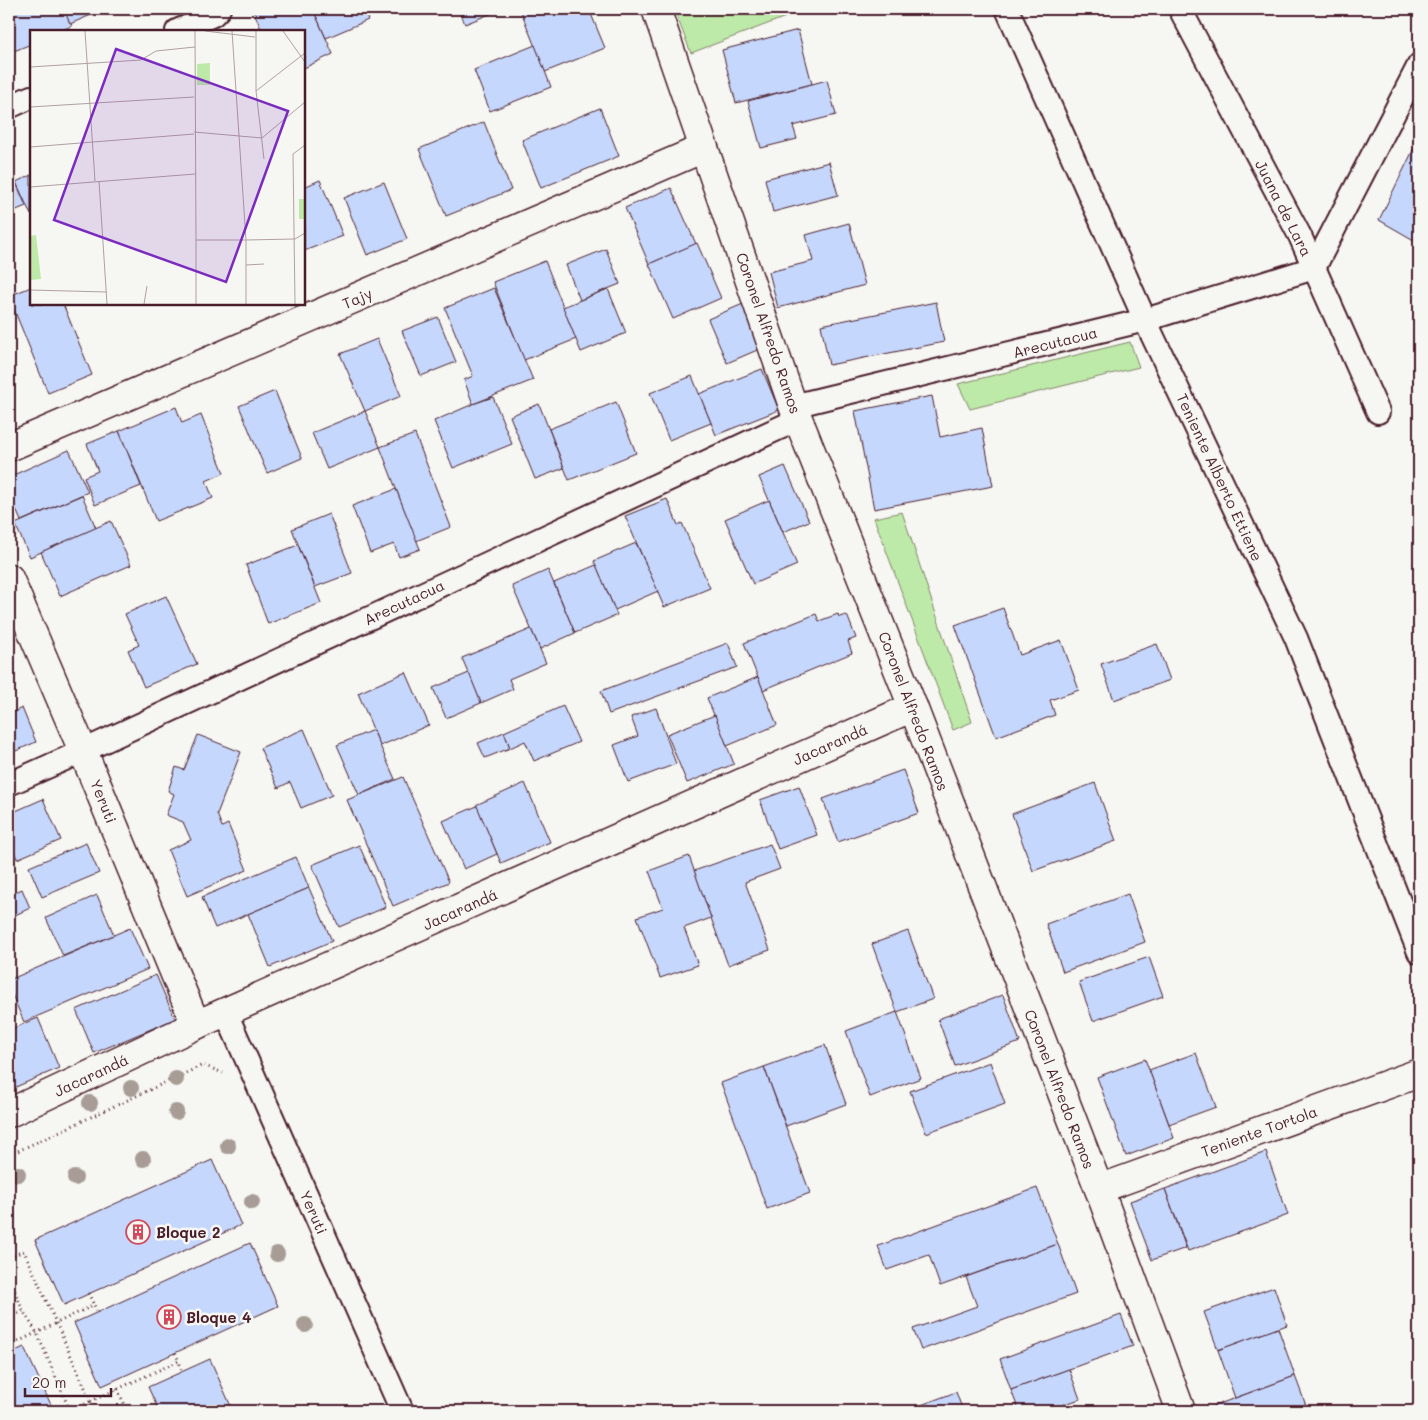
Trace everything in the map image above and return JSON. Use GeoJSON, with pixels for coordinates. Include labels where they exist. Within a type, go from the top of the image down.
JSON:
{"type":"FeatureCollection","features":[{"type":"Feature","properties":{"kind":"street"},"geometry":{"type":"LineString","coordinates":[[178,30],[213,15],[219,9]]}},
{"type":"Feature","properties":{"kind":"street","name":"Coronel Alfredo Ramos"},"geometry":{"type":"LineString","coordinates":[[656,9],[796,412],[913,707],[1099,1189],[1180,1411]]}},
{"type":"Feature","properties":{"kind":"street","name":"Teniente Alberto Ettiene"},"geometry":{"type":"LineString","coordinates":[[1007,9],[1145,320],[1296,638],[1419,952]]}},
{"type":"Feature","properties":{"kind":"street","name":"Juana de Lara"},"geometry":{"type":"LineString","coordinates":[[1180,9],[1300,236],[1378,412]]}},
{"type":"Feature","properties":{"kind":"street"},"geometry":{"type":"LineString","coordinates":[[1314,268],[1419,65]]}},
{"type":"Feature","properties":{"kind":"street"},"geometry":{"type":"LineString","coordinates":[[9,107],[30,97]]}},
{"type":"Feature","properties":{"kind":"street","name":"Tajy"},"geometry":{"type":"LineString","coordinates":[[9,447],[704,148]]}},
{"type":"Feature","properties":{"kind":"street","name":"Arecutacua"},"geometry":{"type":"LineString","coordinates":[[9,784],[83,751],[796,412],[1145,320],[1314,268]]}},
{"type":"Feature","properties":{"kind":"street","name":"Yeruti"},"geometry":{"type":"LineString","coordinates":[[9,578],[83,751],[196,1025]]}},
{"type":"Feature","properties":{"kind":"street","name":"Jacarandá"},"geometry":{"type":"LineString","coordinates":[[9,1113],[196,1025],[913,707]]}},
{"type":"Feature","properties":{"kind":"street","name":"Yeruti"},"geometry":{"type":"LineString","coordinates":[[226,1013],[402,1411]]}},
{"type":"Feature","properties":{"kind":"street","name":"Teniente Tortola"},"geometry":{"type":"LineString","coordinates":[[1099,1189],[1419,1073]]}},
{"type":"Feature","properties":{"kind":"path"},"geometry":{"type":"LineString","coordinates":[[9,1155],[203,1065],[224,1073]]}},
{"type":"Feature","properties":{"kind":"path"},"geometry":{"type":"LineString","coordinates":[[9,1257],[24,1251],[91,1401]]}},
{"type":"Feature","properties":{"kind":"path"},"geometry":{"type":"LineString","coordinates":[[9,1277],[23,1311],[37,1333],[70,1411],[179,1361]]}},
{"type":"Feature","properties":{"kind":"path"},"geometry":{"type":"LineString","coordinates":[[88,1294],[97,1312]]}},
{"type":"Feature","properties":{"kind":"path"},"geometry":{"type":"LineString","coordinates":[[9,1346],[94,1305]]}},
{"type":"Feature","properties":{"kind":"path"},"geometry":{"type":"LineString","coordinates":[[9,1318],[23,1311]]}},
{"type":"Feature","properties":{"kind":"path"},"geometry":{"type":"LineString","coordinates":[[175,1353],[182,1372]]}},
{"type":"Feature","properties":{"kind":"path"},"geometry":{"type":"LineString","coordinates":[[117,1389],[128,1411]]}},
{"type":"Feature","properties":{"kind":"green space"},"geometry":{"type":"Polygon","coordinates":[[[674,9],[788,9],[791,15],[691,53],[674,9]]]}},
{"type":"Feature","properties":{"kind":"green space"},"geometry":{"type":"Polygon","coordinates":[[[1130,342],[1139,367],[970,409],[958,384],[1130,342]]]}},
{"type":"Feature","properties":{"kind":"green space"},"geometry":{"type":"Polygon","coordinates":[[[902,512],[972,722],[953,730],[874,518],[902,512]]]}},
{"type":"Feature","properties":{"kind":"building"},"geometry":{"type":"Polygon","coordinates":[[[9,9],[64,9],[72,26],[62,30],[30,30],[30,44],[14,51],[9,41],[9,9]]]}},
{"type":"Feature","properties":{"kind":"building"},"geometry":{"type":"Polygon","coordinates":[[[64,9],[105,9],[70,24],[64,9]]]}},
{"type":"Feature","properties":{"kind":"building"},"geometry":{"type":"Polygon","coordinates":[[[313,9],[333,54],[305,68],[305,30],[262,30],[253,10],[313,9]]]}},
{"type":"Feature","properties":{"kind":"building"},"geometry":{"type":"Polygon","coordinates":[[[313,9],[363,9],[368,20],[326,38],[313,9]]]}},
{"type":"Feature","properties":{"kind":"building"},"geometry":{"type":"Polygon","coordinates":[[[459,9],[502,9],[465,24],[459,9]]]}},
{"type":"Feature","properties":{"kind":"building"},"geometry":{"type":"Polygon","coordinates":[[[520,9],[589,9],[605,48],[545,72],[520,9]]]}},
{"type":"Feature","properties":{"kind":"building"},"geometry":{"type":"Polygon","coordinates":[[[798,30],[812,84],[736,103],[722,50],[798,30]]]}},
{"type":"Feature","properties":{"kind":"building"},"geometry":{"type":"Polygon","coordinates":[[[535,45],[551,87],[490,111],[474,70],[535,45]]]}},
{"type":"Feature","properties":{"kind":"building"},"geometry":{"type":"Polygon","coordinates":[[[827,80],[836,115],[793,126],[797,139],[761,148],[748,101],[827,80]]]}},
{"type":"Feature","properties":{"kind":"building"},"geometry":{"type":"Polygon","coordinates":[[[600,108],[619,156],[541,188],[522,140],[600,108]]]}},
{"type":"Feature","properties":{"kind":"building"},"geometry":{"type":"Polygon","coordinates":[[[484,122],[511,190],[446,216],[419,149],[484,122]]]}},
{"type":"Feature","properties":{"kind":"building"},"geometry":{"type":"Polygon","coordinates":[[[1419,138],[1419,243],[1379,220],[1419,138]]]}},
{"type":"Feature","properties":{"kind":"building"},"geometry":{"type":"Polygon","coordinates":[[[829,162],[838,195],[773,212],[765,179],[829,162]]]}},
{"type":"Feature","properties":{"kind":"building"},"geometry":{"type":"Polygon","coordinates":[[[9,166],[26,206],[9,213],[9,166]]]}},
{"type":"Feature","properties":{"kind":"building"},"geometry":{"type":"Polygon","coordinates":[[[30,175],[30,213],[16,182],[30,175]]]}},
{"type":"Feature","properties":{"kind":"building"},"geometry":{"type":"Polygon","coordinates":[[[320,180],[343,236],[305,251],[305,187],[320,180]]]}},
{"type":"Feature","properties":{"kind":"building"},"geometry":{"type":"Polygon","coordinates":[[[384,182],[407,239],[367,255],[344,198],[384,182]]]}},
{"type":"Feature","properties":{"kind":"building"},"geometry":{"type":"Polygon","coordinates":[[[671,188],[696,244],[649,264],[625,208],[671,188]]]}},
{"type":"Feature","properties":{"kind":"building"},"geometry":{"type":"Polygon","coordinates":[[[849,223],[865,285],[778,308],[769,272],[813,261],[806,235],[849,223]]]}},
{"type":"Feature","properties":{"kind":"building"},"geometry":{"type":"Polygon","coordinates":[[[697,243],[721,298],[673,319],[649,264],[697,243]]]}},
{"type":"Feature","properties":{"kind":"building"},"geometry":{"type":"Polygon","coordinates":[[[606,249],[620,284],[580,300],[566,265],[606,249]]]}},
{"type":"Feature","properties":{"kind":"building"},"geometry":{"type":"Polygon","coordinates":[[[545,261],[576,339],[524,360],[493,282],[545,261]]]}},
{"type":"Feature","properties":{"kind":"building"},"geometry":{"type":"Polygon","coordinates":[[[30,287],[30,305],[63,305],[92,375],[48,393],[9,296],[30,287]]]}},
{"type":"Feature","properties":{"kind":"building"},"geometry":{"type":"Polygon","coordinates":[[[494,288],[533,380],[473,404],[464,380],[473,376],[445,308],[494,288]]]}},
{"type":"Feature","properties":{"kind":"building"},"geometry":{"type":"Polygon","coordinates":[[[608,289],[626,333],[581,352],[563,307],[608,289]]]}},
{"type":"Feature","properties":{"kind":"building"},"geometry":{"type":"Polygon","coordinates":[[[750,301],[769,345],[727,363],[708,319],[750,301]]]}},
{"type":"Feature","properties":{"kind":"building"},"geometry":{"type":"Polygon","coordinates":[[[936,302],[944,342],[829,365],[821,325],[936,302]]]}},
{"type":"Feature","properties":{"kind":"building"},"geometry":{"type":"Polygon","coordinates":[[[438,317],[456,362],[421,376],[402,331],[438,317]]]}},
{"type":"Feature","properties":{"kind":"building"},"geometry":{"type":"Polygon","coordinates":[[[377,339],[401,396],[365,411],[340,354],[377,339]]]}},
{"type":"Feature","properties":{"kind":"building"},"geometry":{"type":"Polygon","coordinates":[[[762,369],[779,410],[716,435],[699,394],[762,369]]]}},
{"type":"Feature","properties":{"kind":"building"},"geometry":{"type":"Polygon","coordinates":[[[692,376],[711,423],[669,440],[650,393],[692,376]]]}},
{"type":"Feature","properties":{"kind":"building"},"geometry":{"type":"Polygon","coordinates":[[[275,391],[302,458],[267,473],[239,406],[275,391]]]}},
{"type":"Feature","properties":{"kind":"building"},"geometry":{"type":"Polygon","coordinates":[[[932,396],[940,437],[982,428],[993,486],[874,509],[855,411],[932,396]]]}},
{"type":"Feature","properties":{"kind":"building"},"geometry":{"type":"Polygon","coordinates":[[[493,397],[512,444],[453,468],[434,421],[493,397]]]}},
{"type":"Feature","properties":{"kind":"building"},"geometry":{"type":"Polygon","coordinates":[[[616,402],[636,453],[569,480],[549,429],[616,402]]]}},
{"type":"Feature","properties":{"kind":"building"},"geometry":{"type":"Polygon","coordinates":[[[539,404],[564,468],[535,479],[510,416],[539,404]]]}},
{"type":"Feature","properties":{"kind":"building"},"geometry":{"type":"Polygon","coordinates":[[[176,407],[182,423],[201,415],[224,473],[206,481],[213,498],[156,521],[119,431],[176,407]]]}},
{"type":"Feature","properties":{"kind":"building"},"geometry":{"type":"Polygon","coordinates":[[[365,411],[380,447],[327,469],[312,433],[365,411]]]}},
{"type":"Feature","properties":{"kind":"building"},"geometry":{"type":"Polygon","coordinates":[[[119,431],[141,486],[95,505],[84,477],[98,471],[87,444],[119,431]]]}},
{"type":"Feature","properties":{"kind":"building"},"geometry":{"type":"Polygon","coordinates":[[[415,434],[451,527],[416,541],[380,447],[415,434]]]}},
{"type":"Feature","properties":{"kind":"building"},"geometry":{"type":"Polygon","coordinates":[[[69,450],[88,492],[21,521],[9,493],[9,477],[69,450]]]}},
{"type":"Feature","properties":{"kind":"building"},"geometry":{"type":"Polygon","coordinates":[[[785,466],[809,521],[783,532],[759,477],[785,466]]]}},
{"type":"Feature","properties":{"kind":"building"},"geometry":{"type":"Polygon","coordinates":[[[396,489],[420,549],[399,557],[394,544],[370,553],[352,506],[396,489]]]}},
{"type":"Feature","properties":{"kind":"building"},"geometry":{"type":"Polygon","coordinates":[[[82,495],[96,528],[30,557],[15,524],[82,495]]]}},
{"type":"Feature","properties":{"kind":"building"},"geometry":{"type":"Polygon","coordinates":[[[667,499],[678,525],[682,523],[710,588],[664,607],[625,516],[667,499]]]}},
{"type":"Feature","properties":{"kind":"building"},"geometry":{"type":"Polygon","coordinates":[[[769,500],[797,565],[753,584],[725,519],[769,500]]]}},
{"type":"Feature","properties":{"kind":"building"},"geometry":{"type":"Polygon","coordinates":[[[329,514],[352,573],[315,587],[292,529],[329,514]]]}},
{"type":"Feature","properties":{"kind":"building"},"geometry":{"type":"Polygon","coordinates":[[[111,521],[131,565],[60,596],[41,552],[111,521]]]}},
{"type":"Feature","properties":{"kind":"building"},"geometry":{"type":"Polygon","coordinates":[[[636,543],[658,591],[615,610],[594,561],[636,543]]]}},
{"type":"Feature","properties":{"kind":"building"},"geometry":{"type":"Polygon","coordinates":[[[298,545],[321,603],[268,624],[246,565],[298,545]]]}},
{"type":"Feature","properties":{"kind":"building"},"geometry":{"type":"Polygon","coordinates":[[[596,565],[617,615],[575,633],[554,583],[596,565]]]}},
{"type":"Feature","properties":{"kind":"building"},"geometry":{"type":"Polygon","coordinates":[[[548,570],[575,633],[540,649],[512,586],[548,570]]]}},
{"type":"Feature","properties":{"kind":"building"},"geometry":{"type":"Polygon","coordinates":[[[166,596],[197,664],[144,687],[128,650],[139,645],[125,614],[166,596]]]}},
{"type":"Feature","properties":{"kind":"building"},"geometry":{"type":"Polygon","coordinates":[[[1003,608],[1020,655],[1061,640],[1079,690],[1050,700],[1055,715],[996,737],[955,625],[1003,608]]]}},
{"type":"Feature","properties":{"kind":"building"},"geometry":{"type":"Polygon","coordinates":[[[816,614],[819,621],[838,614],[839,617],[847,615],[856,638],[848,641],[852,653],[763,690],[744,643],[816,614]]]}},
{"type":"Feature","properties":{"kind":"building"},"geometry":{"type":"Polygon","coordinates":[[[531,629],[546,663],[509,679],[513,689],[481,703],[462,658],[531,629]]]}},
{"type":"Feature","properties":{"kind":"building"},"geometry":{"type":"Polygon","coordinates":[[[728,643],[737,667],[609,714],[601,691],[728,643]]]}},
{"type":"Feature","properties":{"kind":"building"},"geometry":{"type":"Polygon","coordinates":[[[1157,644],[1170,680],[1114,700],[1101,664],[1157,644]]]}},
{"type":"Feature","properties":{"kind":"building"},"geometry":{"type":"Polygon","coordinates":[[[406,672],[429,725],[380,746],[358,693],[406,672]]]}},
{"type":"Feature","properties":{"kind":"building"},"geometry":{"type":"Polygon","coordinates":[[[469,673],[481,703],[446,718],[433,688],[469,673]]]}},
{"type":"Feature","properties":{"kind":"building"},"geometry":{"type":"Polygon","coordinates":[[[758,677],[777,725],[727,746],[707,698],[758,677]]]}},
{"type":"Feature","properties":{"kind":"building"},"geometry":{"type":"Polygon","coordinates":[[[563,706],[579,742],[534,761],[525,741],[510,748],[504,732],[563,706]]]}},
{"type":"Feature","properties":{"kind":"building"},"geometry":{"type":"Polygon","coordinates":[[[22,708],[36,742],[9,754],[9,714],[22,708]]]}},
{"type":"Feature","properties":{"kind":"building"},"geometry":{"type":"Polygon","coordinates":[[[656,708],[676,764],[628,782],[614,745],[638,736],[631,717],[656,708]]]}},
{"type":"Feature","properties":{"kind":"building"},"geometry":{"type":"Polygon","coordinates":[[[715,715],[734,764],[687,783],[667,734],[715,715]]]}},
{"type":"Feature","properties":{"kind":"building"},"geometry":{"type":"Polygon","coordinates":[[[304,729],[332,795],[301,808],[290,782],[278,788],[260,748],[304,729]]]}},
{"type":"Feature","properties":{"kind":"building"},"geometry":{"type":"Polygon","coordinates":[[[373,730],[395,779],[359,795],[337,745],[373,730]]]}},
{"type":"Feature","properties":{"kind":"building"},"geometry":{"type":"Polygon","coordinates":[[[504,732],[510,748],[485,758],[478,743],[504,732]]]}},
{"type":"Feature","properties":{"kind":"building"},"geometry":{"type":"Polygon","coordinates":[[[198,735],[241,752],[217,814],[222,827],[228,824],[247,870],[187,896],[168,850],[191,840],[183,822],[166,815],[174,794],[168,791],[176,767],[184,770],[198,735]]]}},
{"type":"Feature","properties":{"kind":"building"},"geometry":{"type":"Polygon","coordinates":[[[903,770],[919,813],[838,842],[823,799],[903,770]]]}},
{"type":"Feature","properties":{"kind":"building"},"geometry":{"type":"Polygon","coordinates":[[[403,777],[449,882],[393,906],[347,800],[403,777]]]}},
{"type":"Feature","properties":{"kind":"building"},"geometry":{"type":"Polygon","coordinates":[[[525,783],[550,842],[501,863],[476,805],[525,783]]]}},
{"type":"Feature","properties":{"kind":"building"},"geometry":{"type":"Polygon","coordinates":[[[1095,783],[1116,841],[1033,871],[1012,814],[1095,783]]]}},
{"type":"Feature","properties":{"kind":"building"},"geometry":{"type":"Polygon","coordinates":[[[799,786],[817,835],[778,849],[760,800],[799,786]]]}},
{"type":"Feature","properties":{"kind":"building"},"geometry":{"type":"Polygon","coordinates":[[[43,799],[61,840],[17,859],[9,838],[9,814],[43,799]]]}},
{"type":"Feature","properties":{"kind":"building"},"geometry":{"type":"Polygon","coordinates":[[[477,806],[497,854],[464,869],[443,821],[477,806]]]}},
{"type":"Feature","properties":{"kind":"building"},"geometry":{"type":"Polygon","coordinates":[[[86,843],[99,873],[42,897],[29,867],[86,843]]]}},
{"type":"Feature","properties":{"kind":"building"},"geometry":{"type":"Polygon","coordinates":[[[770,844],[780,869],[745,882],[770,950],[728,965],[694,871],[770,844]]]}},
{"type":"Feature","properties":{"kind":"building"},"geometry":{"type":"Polygon","coordinates":[[[359,845],[386,907],[339,927],[312,865],[359,845]]]}},
{"type":"Feature","properties":{"kind":"building"},"geometry":{"type":"Polygon","coordinates":[[[689,856],[711,918],[684,928],[698,965],[660,978],[637,917],[663,908],[649,871],[689,856]]]}},
{"type":"Feature","properties":{"kind":"building"},"geometry":{"type":"Polygon","coordinates":[[[296,857],[309,888],[215,928],[202,897],[296,857]]]}},
{"type":"Feature","properties":{"kind":"building"},"geometry":{"type":"Polygon","coordinates":[[[309,888],[332,941],[270,967],[248,914],[309,888]]]}},
{"type":"Feature","properties":{"kind":"building"},"geometry":{"type":"Polygon","coordinates":[[[22,889],[30,908],[9,918],[9,895],[22,889]]]}},
{"type":"Feature","properties":{"kind":"building"},"geometry":{"type":"Polygon","coordinates":[[[1128,894],[1145,942],[1063,972],[1046,924],[1128,894]]]}},
{"type":"Feature","properties":{"kind":"building"},"geometry":{"type":"Polygon","coordinates":[[[97,895],[114,935],[63,956],[46,918],[97,895]]]}},
{"type":"Feature","properties":{"kind":"building"},"geometry":{"type":"Polygon","coordinates":[[[130,928],[148,969],[24,1022],[9,988],[9,980],[130,928]]]}},
{"type":"Feature","properties":{"kind":"building"},"geometry":{"type":"Polygon","coordinates":[[[908,931],[933,999],[897,1012],[872,944],[908,931]]]}},
{"type":"Feature","properties":{"kind":"building"},"geometry":{"type":"Polygon","coordinates":[[[1149,957],[1163,996],[1093,1021],[1079,982],[1149,957]]]}},
{"type":"Feature","properties":{"kind":"building"},"geometry":{"type":"Polygon","coordinates":[[[156,975],[175,1019],[94,1053],[76,1010],[156,975]]]}},
{"type":"Feature","properties":{"kind":"building"},"geometry":{"type":"Polygon","coordinates":[[[1003,995],[1020,1042],[955,1066],[938,1019],[1003,995]]]}},
{"type":"Feature","properties":{"kind":"building"},"geometry":{"type":"Polygon","coordinates":[[[897,1012],[921,1078],[870,1097],[846,1031],[897,1012]]]}},
{"type":"Feature","properties":{"kind":"building"},"geometry":{"type":"Polygon","coordinates":[[[38,1018],[59,1068],[9,1090],[9,1030],[38,1018]]]}},
{"type":"Feature","properties":{"kind":"building"},"geometry":{"type":"Polygon","coordinates":[[[825,1045],[846,1104],[786,1126],[764,1067],[825,1045]]]}},
{"type":"Feature","properties":{"kind":"building"},"geometry":{"type":"Polygon","coordinates":[[[1196,1053],[1216,1107],[1169,1124],[1149,1070],[1196,1053]]]}},
{"type":"Feature","properties":{"kind":"building"},"geometry":{"type":"Polygon","coordinates":[[[1145,1059],[1174,1138],[1126,1156],[1097,1077],[1145,1059]]]}},
{"type":"Feature","properties":{"kind":"building"},"geometry":{"type":"Polygon","coordinates":[[[990,1062],[1005,1104],[926,1133],[910,1091],[990,1062]]]}},
{"type":"Feature","properties":{"kind":"building"},"geometry":{"type":"Polygon","coordinates":[[[764,1067],[810,1193],[767,1209],[721,1083],[764,1067]]]}},
{"type":"Feature","properties":{"kind":"building"},"geometry":{"type":"Polygon","coordinates":[[[1266,1152],[1288,1215],[1188,1251],[1165,1189],[1266,1152]]]}},
{"type":"Feature","properties":{"kind":"building","name":"Bloque 2"},"geometry":{"type":"Polygon","coordinates":[[[212,1160],[241,1225],[64,1305],[35,1240],[212,1160]]]}},
{"type":"Feature","properties":{"kind":"building"},"geometry":{"type":"Polygon","coordinates":[[[1037,1188],[1058,1244],[940,1286],[929,1255],[887,1270],[878,1246],[1037,1188]]]}},
{"type":"Feature","properties":{"kind":"building"},"geometry":{"type":"Polygon","coordinates":[[[1165,1189],[1186,1248],[1152,1260],[1130,1201],[1165,1189]]]}},
{"type":"Feature","properties":{"kind":"building","name":"Bloque 4"},"geometry":{"type":"Polygon","coordinates":[[[250,1243],[278,1306],[102,1386],[74,1323],[250,1243]]]}},
{"type":"Feature","properties":{"kind":"building"},"geometry":{"type":"Polygon","coordinates":[[[1058,1244],[1076,1294],[921,1350],[913,1329],[977,1306],[966,1277],[1058,1244]]]}},
{"type":"Feature","properties":{"kind":"building"},"geometry":{"type":"Polygon","coordinates":[[[1274,1287],[1287,1325],[1218,1350],[1204,1312],[1274,1287]]]}},
{"type":"Feature","properties":{"kind":"building"},"geometry":{"type":"Polygon","coordinates":[[[1121,1315],[1133,1346],[1011,1390],[1000,1359],[1121,1315]]]}},
{"type":"Feature","properties":{"kind":"building"},"geometry":{"type":"Polygon","coordinates":[[[1278,1328],[1295,1376],[1235,1398],[1218,1350],[1278,1328]]]}},
{"type":"Feature","properties":{"kind":"building"},"geometry":{"type":"Polygon","coordinates":[[[24,1347],[52,1407],[42,1411],[9,1411],[9,1354],[24,1347]]]}},
{"type":"Feature","properties":{"kind":"building"},"geometry":{"type":"Polygon","coordinates":[[[210,1359],[233,1411],[159,1411],[148,1387],[210,1359]]]}},
{"type":"Feature","properties":{"kind":"building"},"geometry":{"type":"Polygon","coordinates":[[[1069,1369],[1080,1399],[1045,1411],[1019,1411],[1011,1390],[1069,1369]]]}},
{"type":"Feature","properties":{"kind":"building"},"geometry":{"type":"Polygon","coordinates":[[[1295,1376],[1308,1411],[1212,1411],[1211,1407],[1295,1376]]]}},
{"type":"Feature","properties":{"kind":"building"},"geometry":{"type":"Polygon","coordinates":[[[956,1392],[963,1411],[905,1411],[956,1392]]]}},
{"type":"Feature","properties":{"kind":"place","name":"Bloque 2"},"geometry":{"type":"Point","coordinates":[138,1232]}},
{"type":"Feature","properties":{"kind":"place","name":"Bloque 4"},"geometry":{"type":"Point","coordinates":[169,1317]}}]}
